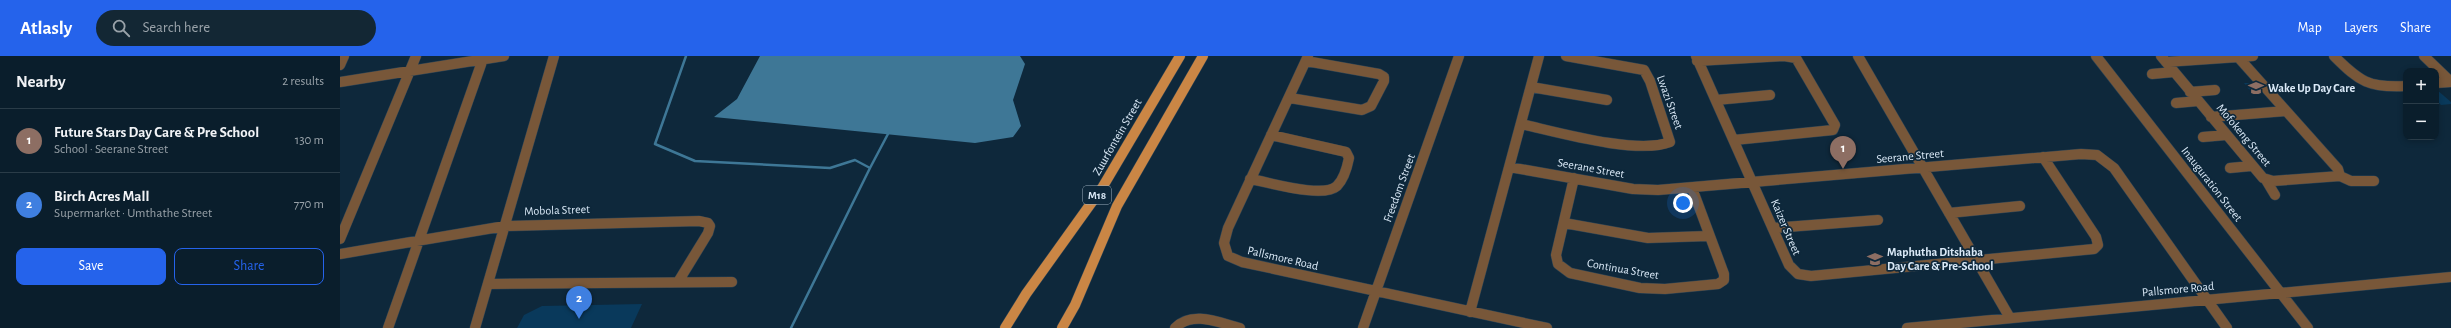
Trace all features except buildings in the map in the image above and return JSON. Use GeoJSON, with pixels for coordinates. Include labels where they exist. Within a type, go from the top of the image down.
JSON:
{"type":"FeatureCollection","features":[{"type":"Feature","properties":{"kind":"main road","name":"Zuurfontein Street"},"geometry":{"type":"LineString","coordinates":[[1005,328],[1026,294],[1102,188],[1180,56]]}},
{"type":"Feature","properties":{"kind":"main road","name":"M18"},"geometry":{"type":"LineString","coordinates":[[1062,328],[1075,305],[1117,206],[1203,56]]}},
{"type":"Feature","properties":{"kind":"street"},"geometry":{"type":"LineString","coordinates":[[340,65],[344,56]]}},
{"type":"Feature","properties":{"kind":"street"},"geometry":{"type":"LineString","coordinates":[[340,239],[416,56]]}},
{"type":"Feature","properties":{"kind":"street"},"geometry":{"type":"LineString","coordinates":[[340,82],[483,58],[504,56]]}},
{"type":"Feature","properties":{"kind":"street"},"geometry":{"type":"LineString","coordinates":[[474,328],[489,284],[554,56]]}},
{"type":"Feature","properties":{"kind":"street","name":"Freedom Street"},"geometry":{"type":"LineString","coordinates":[[1363,328],[1459,56]]}},
{"type":"Feature","properties":{"kind":"street"},"geometry":{"type":"LineString","coordinates":[[1470,312],[1539,56]]}},
{"type":"Feature","properties":{"kind":"street","name":"Lwazi Street"},"geometry":{"type":"LineString","coordinates":[[1521,124],[1628,144],[1662,145],[1670,142],[1650,81],[1644,70],[1566,56]]}},
{"type":"Feature","properties":{"kind":"street"},"geometry":{"type":"LineString","coordinates":[[1696,58],[1784,56],[1796,58],[1835,125],[1833,130],[1734,140]]}},
{"type":"Feature","properties":{"kind":"street"},"geometry":{"type":"LineString","coordinates":[[1858,56],[2010,318]]}},
{"type":"Feature","properties":{"kind":"street","name":"Inauguration Street"},"geometry":{"type":"LineString","coordinates":[[2096,56],[2308,328]]}},
{"type":"Feature","properties":{"kind":"street"},"geometry":{"type":"LineString","coordinates":[[2163,59],[2253,56]]}},
{"type":"Feature","properties":{"kind":"street"},"geometry":{"type":"LineString","coordinates":[[2334,56],[2365,85],[2378,88],[2403,86]]}},
{"type":"Feature","properties":{"kind":"street"},"geometry":{"type":"LineString","coordinates":[[2424,56],[2451,82]]}},
{"type":"Feature","properties":{"kind":"street"},"geometry":{"type":"LineString","coordinates":[[2238,57],[2338,169],[2341,174],[2340,176]]}},
{"type":"Feature","properties":{"kind":"street"},"geometry":{"type":"LineString","coordinates":[[388,328],[483,58]]}},
{"type":"Feature","properties":{"kind":"street","name":"Kaizer Street"},"geometry":{"type":"LineString","coordinates":[[1696,58],[1791,268],[1796,273],[1805,276],[2094,250],[2098,245],[2096,237],[2043,157]]}},
{"type":"Feature","properties":{"kind":"street"},"geometry":{"type":"LineString","coordinates":[[1290,98],[1362,110],[1371,106],[1384,81],[1384,77],[1379,74],[1307,59]]}},
{"type":"Feature","properties":{"kind":"street","name":"Pallsmore Road"},"geometry":{"type":"LineString","coordinates":[[1307,59],[1290,98],[1250,179],[1226,236],[1224,248],[1228,256],[1242,262],[1547,328]]}},
{"type":"Feature","properties":{"kind":"street","name":"Mofokeng Street"},"geometry":{"type":"LineString","coordinates":[[2163,59],[2251,166],[2266,180],[2340,176],[2351,181],[2374,181]]}},
{"type":"Feature","properties":{"kind":"street"},"geometry":{"type":"LineString","coordinates":[[2152,74],[2174,72]]}},
{"type":"Feature","properties":{"kind":"street"},"geometry":{"type":"LineString","coordinates":[[2439,83],[2451,82]]}},
{"type":"Feature","properties":{"kind":"street"},"geometry":{"type":"LineString","coordinates":[[1531,87],[1607,100]]}},
{"type":"Feature","properties":{"kind":"street"},"geometry":{"type":"LineString","coordinates":[[2190,92],[2214,90]]}},
{"type":"Feature","properties":{"kind":"street"},"geometry":{"type":"LineString","coordinates":[[1716,100],[1770,95]]}},
{"type":"Feature","properties":{"kind":"street"},"geometry":{"type":"LineString","coordinates":[[2176,103],[2198,101]]}},
{"type":"Feature","properties":{"kind":"street"},"geometry":{"type":"LineString","coordinates":[[2211,117],[2286,111]]}},
{"type":"Feature","properties":{"kind":"street"},"geometry":{"type":"LineString","coordinates":[[1250,179],[1320,192],[1332,191],[1338,185],[1349,158],[1346,152],[1271,135]]}},
{"type":"Feature","properties":{"kind":"street"},"geometry":{"type":"LineString","coordinates":[[2203,137],[2226,135]]}},
{"type":"Feature","properties":{"kind":"street","name":"Seerane Street"},"geometry":{"type":"LineString","coordinates":[[1510,166],[1645,190],[1753,183],[2043,157],[2086,154],[2097,155],[2106,160],[2227,328]]}},
{"type":"Feature","properties":{"kind":"street"},"geometry":{"type":"LineString","coordinates":[[2230,168],[2251,166]]}},
{"type":"Feature","properties":{"kind":"street","name":"Continua Street"},"geometry":{"type":"LineString","coordinates":[[1574,178],[1556,255],[1561,268],[1570,273],[1654,289],[1722,282],[1724,274],[1708,236],[1692,188]]}},
{"type":"Feature","properties":{"kind":"street"},"geometry":{"type":"LineString","coordinates":[[2266,180],[2275,195]]}},
{"type":"Feature","properties":{"kind":"street"},"geometry":{"type":"LineString","coordinates":[[1948,213],[2020,206]]}},
{"type":"Feature","properties":{"kind":"street"},"geometry":{"type":"LineString","coordinates":[[1773,228],[1878,220]]}},
{"type":"Feature","properties":{"kind":"street","name":"Mobola Street"},"geometry":{"type":"LineString","coordinates":[[340,254],[505,226],[565,222],[699,221],[708,223],[710,226],[708,233],[678,282]]}},
{"type":"Feature","properties":{"kind":"street"},"geometry":{"type":"LineString","coordinates":[[1564,223],[1648,238],[1708,236]]}},
{"type":"Feature","properties":{"kind":"street","name":"Pallsmore Road"},"geometry":{"type":"LineString","coordinates":[[1907,328],[2451,277]]}},
{"type":"Feature","properties":{"kind":"street"},"geometry":{"type":"LineString","coordinates":[[489,284],[732,282]]}},
{"type":"Feature","properties":{"kind":"street"},"geometry":{"type":"LineString","coordinates":[[1175,328],[1180,322],[1190,318],[1240,328]]}},
{"type":"Feature","properties":{"kind":"water"},"geometry":{"type":"Polygon","coordinates":[[[760,56],[1020,56],[1025,64],[1013,100],[1021,126],[1013,137],[975,143],[714,117],[737,99],[760,56]]]}},
{"type":"Feature","properties":{"kind":"waterway"},"geometry":{"type":"LineString","coordinates":[[686,56],[655,144],[695,161],[830,168],[855,160],[870,168]]}},
{"type":"Feature","properties":{"kind":"waterway"},"geometry":{"type":"LineString","coordinates":[[870,168],[889,132]]}},
{"type":"Feature","properties":{"kind":"waterway"},"geometry":{"type":"LineString","coordinates":[[791,328],[870,168]]}},
{"type":"Feature","properties":{"kind":"place","name":"Wake Up Day Care"},"geometry":{"type":"Point","coordinates":[2256,88]}},
{"type":"Feature","properties":{"kind":"place","name":"Future Stars Day Care & Pre School"},"geometry":{"type":"Point","coordinates":[1843,169]}},
{"type":"Feature","properties":{"kind":"place","name":"Maphutha Ditshaba Day Care & Pre-School"},"geometry":{"type":"Point","coordinates":[1875,259]}},
{"type":"Feature","properties":{"kind":"place","name":"Birch Acres Mall"},"geometry":{"type":"Point","coordinates":[579,319]}}]}
